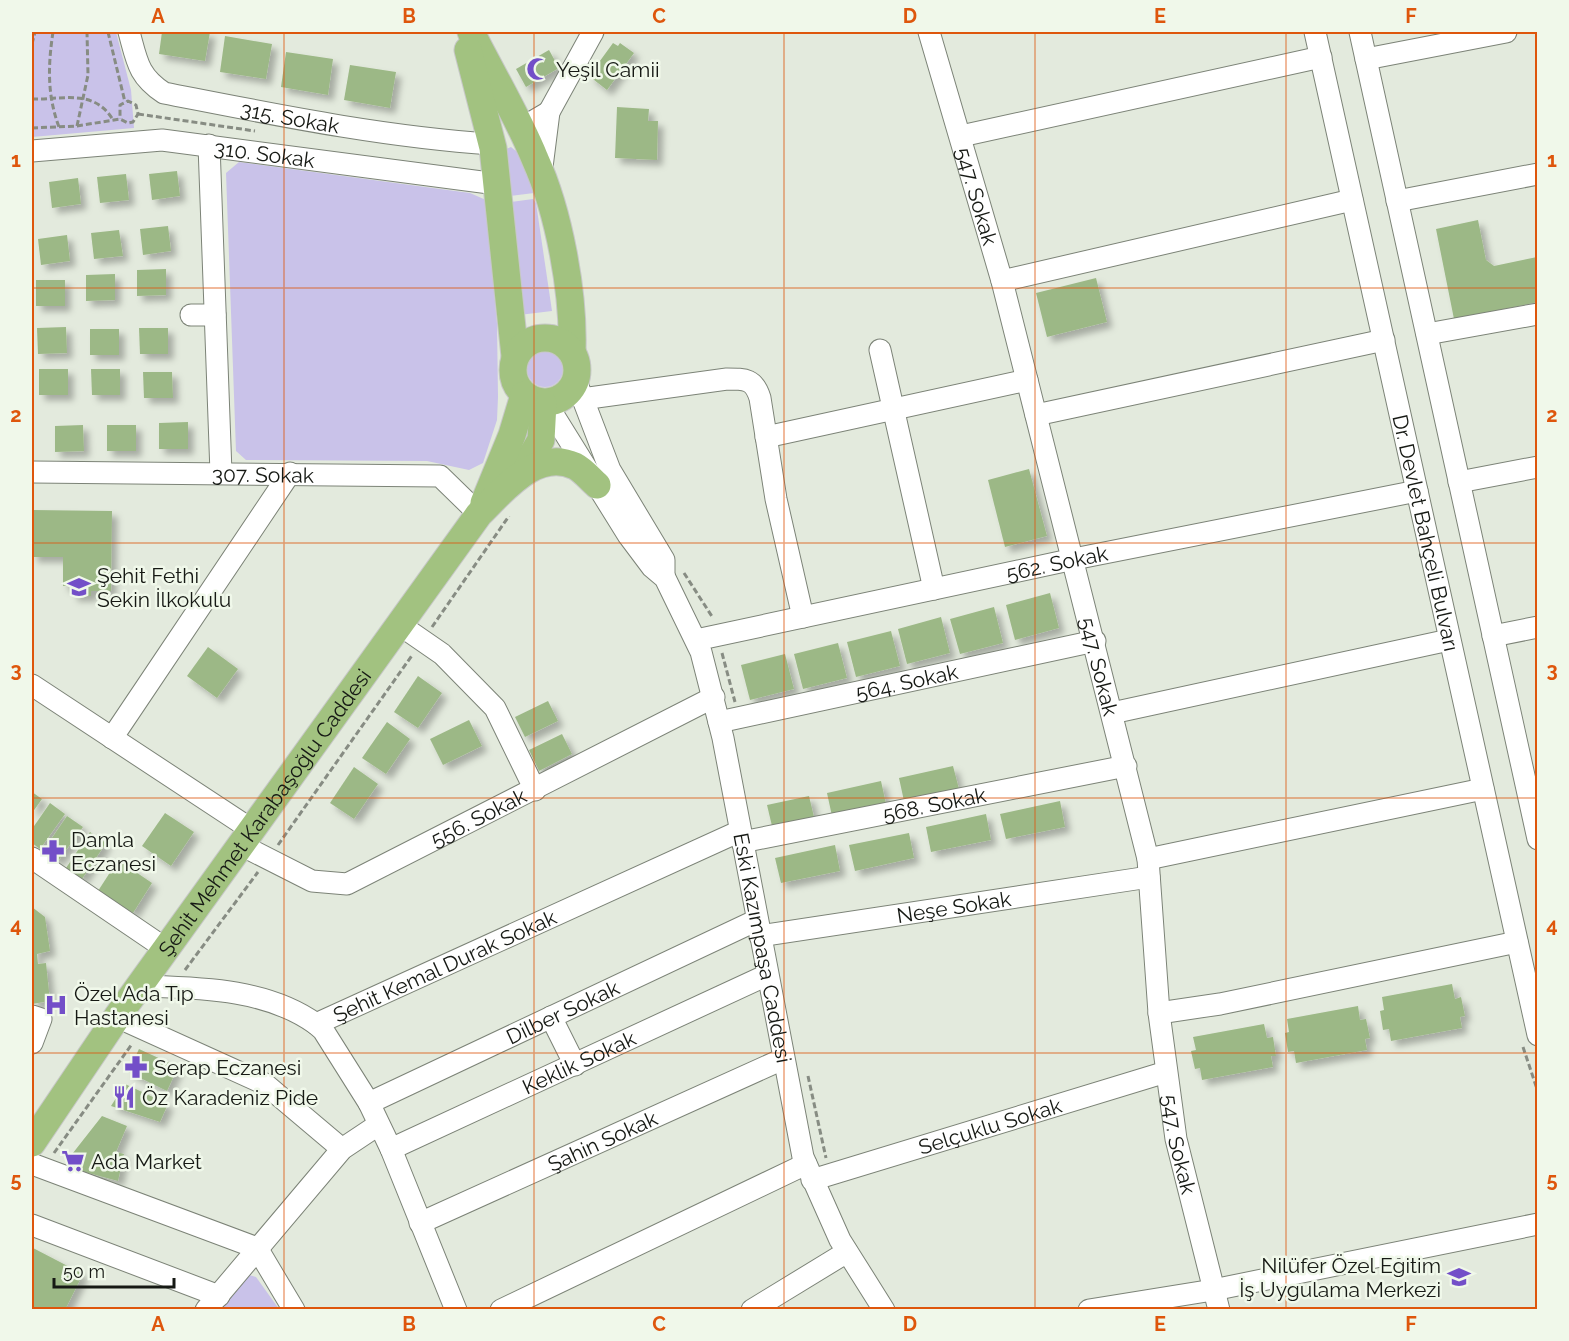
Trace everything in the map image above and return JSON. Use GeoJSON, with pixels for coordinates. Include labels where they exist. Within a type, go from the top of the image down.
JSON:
{"type":"FeatureCollection","features":[{"type":"Feature","properties":{"kind":"main road"},"geometry":{"type":"LineString","coordinates":[[464,32],[492,144],[515,356],[513,377],[538,400],[541,440],[520,476]]}},
{"type":"Feature","properties":{"kind":"main road"},"geometry":{"type":"LineString","coordinates":[[471,32],[520,129],[551,202],[573,317],[572,351],[576,361],[582,400],[564,397],[538,400]]}},
{"type":"Feature","properties":{"kind":"main road"},"geometry":{"type":"LineString","coordinates":[[492,144],[520,129]]}},
{"type":"Feature","properties":{"kind":"main road"},"geometry":{"type":"LineString","coordinates":[[515,356],[526,343],[542,338],[559,340],[572,351]]}},
{"type":"Feature","properties":{"kind":"main road","name":"Şehit Mehmet Karabaşoğlu Caddesi"},"geometry":{"type":"LineString","coordinates":[[479,514],[512,435],[538,400]]}},
{"type":"Feature","properties":{"kind":"main road"},"geometry":{"type":"LineString","coordinates":[[520,476],[536,465],[561,464],[574,466],[597,485]]}},
{"type":"Feature","properties":{"kind":"main road","name":"Şehit Mehmet Karabaşoğlu Caddesi"},"geometry":{"type":"LineString","coordinates":[[32,1143],[117,1017],[479,514],[520,476]]}},
{"type":"Feature","properties":{"kind":"street","name":"315. Sokak"},"geometry":{"type":"LineString","coordinates":[[129,32],[139,68],[148,82],[164,93],[305,120],[448,141],[492,144]]}},
{"type":"Feature","properties":{"kind":"street"},"geometry":{"type":"LineString","coordinates":[[541,175],[549,112],[592,32]]}},
{"type":"Feature","properties":{"kind":"street","name":"547. Sokak"},"geometry":{"type":"LineString","coordinates":[[929,32],[1002,281],[1126,766],[1149,868],[1159,1013],[1176,1139],[1216,1300]]}},
{"type":"Feature","properties":{"kind":"street","name":"Dr. Devlet Bahçeli Bulvarı"},"geometry":{"type":"LineString","coordinates":[[1315,32],[1538,1035]]}},
{"type":"Feature","properties":{"kind":"street","name":"Dr. Devlet Bahçeli Bulvarı"},"geometry":{"type":"LineString","coordinates":[[1360,32],[1493,636],[1531,778],[1538,839]]}},
{"type":"Feature","properties":{"kind":"street"},"geometry":{"type":"LineString","coordinates":[[1366,59],[1506,32]]}},
{"type":"Feature","properties":{"kind":"street"},"geometry":{"type":"LineString","coordinates":[[961,136],[1321,57]]}},
{"type":"Feature","properties":{"kind":"street"},"geometry":{"type":"LineString","coordinates":[[520,129],[549,112]]}},
{"type":"Feature","properties":{"kind":"street","name":"310. Sokak"},"geometry":{"type":"LineString","coordinates":[[32,151],[162,140],[497,184]]}},
{"type":"Feature","properties":{"kind":"street"},"geometry":{"type":"LineString","coordinates":[[209,145],[221,473]]}},
{"type":"Feature","properties":{"kind":"street"},"geometry":{"type":"LineString","coordinates":[[1397,201],[1538,174]]}},
{"type":"Feature","properties":{"kind":"street"},"geometry":{"type":"LineString","coordinates":[[1002,281],[1352,200]]}},
{"type":"Feature","properties":{"kind":"street"},"geometry":{"type":"LineString","coordinates":[[1427,334],[1538,314]]}},
{"type":"Feature","properties":{"kind":"street"},"geometry":{"type":"LineString","coordinates":[[191,315],[215,315]]}},
{"type":"Feature","properties":{"kind":"street"},"geometry":{"type":"LineString","coordinates":[[1036,415],[1384,340]]}},
{"type":"Feature","properties":{"kind":"street"},"geometry":{"type":"LineString","coordinates":[[880,350],[934,589]]}},
{"type":"Feature","properties":{"kind":"street"},"geometry":{"type":"LineString","coordinates":[[582,400],[665,386],[727,379],[747,379],[756,384],[776,499],[803,617]]}},
{"type":"Feature","properties":{"kind":"street"},"geometry":{"type":"LineString","coordinates":[[766,437],[1027,380]]}},
{"type":"Feature","properties":{"kind":"street","name":"Eski Kazımpaşa Caddesi"},"geometry":{"type":"LineString","coordinates":[[538,400],[597,485],[628,535],[652,567],[665,578],[696,640],[714,697],[783,1059],[809,1172],[847,1252],[884,1310]]}},
{"type":"Feature","properties":{"kind":"street","name":"Eski Kazımpaşa Caddesi"},"geometry":{"type":"LineString","coordinates":[[582,400],[610,471],[664,560],[665,578]]}},
{"type":"Feature","properties":{"kind":"street"},"geometry":{"type":"LineString","coordinates":[[1460,482],[1538,467]]}},
{"type":"Feature","properties":{"kind":"street","name":"307. Sokak"},"geometry":{"type":"LineString","coordinates":[[32,472],[440,476],[479,514]]}},
{"type":"Feature","properties":{"kind":"street"},"geometry":{"type":"LineString","coordinates":[[112,738],[290,473]]}},
{"type":"Feature","properties":{"kind":"street","name":"562. Sokak"},"geometry":{"type":"LineString","coordinates":[[696,640],[1074,559],[1417,491]]}},
{"type":"Feature","properties":{"kind":"street"},"geometry":{"type":"LineString","coordinates":[[400,625],[442,654],[495,708],[535,790]]}},
{"type":"Feature","properties":{"kind":"street"},"geometry":{"type":"LineString","coordinates":[[1493,636],[1538,627]]}},
{"type":"Feature","properties":{"kind":"street"},"geometry":{"type":"LineString","coordinates":[[1113,713],[1449,640]]}},
{"type":"Feature","properties":{"kind":"street","name":"564. Sokak"},"geometry":{"type":"LineString","coordinates":[[719,722],[1095,641]]}},
{"type":"Feature","properties":{"kind":"street","name":"556. Sokak"},"geometry":{"type":"LineString","coordinates":[[32,686],[112,738],[246,837],[267,860],[312,881],[347,884],[714,697]]}},
{"type":"Feature","properties":{"kind":"street","name":"568. Sokak"},"geometry":{"type":"LineString","coordinates":[[741,836],[1126,766]]}},
{"type":"Feature","properties":{"kind":"street","name":"Neşe Sokak"},"geometry":{"type":"LineString","coordinates":[[758,928],[1149,868],[1483,789]]}},
{"type":"Feature","properties":{"kind":"street","name":"Şehit Kemal Durak Sokak"},"geometry":{"type":"LineString","coordinates":[[140,986],[245,994],[281,1006],[316,1024],[741,836]]}},
{"type":"Feature","properties":{"kind":"street"},"geometry":{"type":"LineString","coordinates":[[32,858],[166,949]]}},
{"type":"Feature","properties":{"kind":"street","name":"Dilber Sokak"},"geometry":{"type":"LineString","coordinates":[[369,1102],[551,1017],[758,928]]}},
{"type":"Feature","properties":{"kind":"street"},"geometry":{"type":"LineString","coordinates":[[1159,1013],[1220,1004],[1517,942]]}},
{"type":"Feature","properties":{"kind":"street","name":"Keklik Sokak"},"geometry":{"type":"LineString","coordinates":[[391,1149],[767,975]]}},
{"type":"Feature","properties":{"kind":"street"},"geometry":{"type":"LineString","coordinates":[[32,1016],[41,1019],[32,1043]]}},
{"type":"Feature","properties":{"kind":"street"},"geometry":{"type":"LineString","coordinates":[[117,1017],[265,1084],[342,1149]]}},
{"type":"Feature","properties":{"kind":"street"},"geometry":{"type":"LineString","coordinates":[[551,1017],[574,1065]]}},
{"type":"Feature","properties":{"kind":"street"},"geometry":{"type":"LineString","coordinates":[[316,1024],[323,1030],[369,1102],[391,1149],[456,1310]]}},
{"type":"Feature","properties":{"kind":"street","name":"Şahin Sokak"},"geometry":{"type":"LineString","coordinates":[[420,1223],[783,1059]]}},
{"type":"Feature","properties":{"kind":"street","name":"Selçuklu Sokak"},"geometry":{"type":"LineString","coordinates":[[501,1310],[809,1172],[1166,1072]]}},
{"type":"Feature","properties":{"kind":"street"},"geometry":{"type":"LineString","coordinates":[[32,1225],[212,1303],[342,1149],[378,1125]]}},
{"type":"Feature","properties":{"kind":"street"},"geometry":{"type":"LineString","coordinates":[[38,1166],[257,1248],[294,1310]]}},
{"type":"Feature","properties":{"kind":"street"},"geometry":{"type":"LineString","coordinates":[[1089,1310],[1216,1300],[1538,1224]]}},
{"type":"Feature","properties":{"kind":"street"},"geometry":{"type":"LineString","coordinates":[[752,1310],[847,1252]]}},
{"type":"Feature","properties":{"kind":"path"},"geometry":{"type":"LineString","coordinates":[[32,44],[35,32]]}},
{"type":"Feature","properties":{"kind":"path"},"geometry":{"type":"LineString","coordinates":[[53,32],[48,66],[51,98],[59,128]]}},
{"type":"Feature","properties":{"kind":"path"},"geometry":{"type":"LineString","coordinates":[[64,32],[88,32],[88,75],[77,126]]}},
{"type":"Feature","properties":{"kind":"path"},"geometry":{"type":"LineString","coordinates":[[108,32],[125,102]]}},
{"type":"Feature","properties":{"kind":"path"},"geometry":{"type":"LineString","coordinates":[[32,99],[84,97],[108,111],[113,120]]}},
{"type":"Feature","properties":{"kind":"path"},"geometry":{"type":"LineString","coordinates":[[125,102],[136,105],[138,114],[133,122],[123,122],[120,118],[118,110],[125,102]]}},
{"type":"Feature","properties":{"kind":"path"},"geometry":{"type":"LineString","coordinates":[[32,128],[77,126],[120,118]]}},
{"type":"Feature","properties":{"kind":"path"},"geometry":{"type":"LineString","coordinates":[[172,987],[267,860],[510,514]]}},
{"type":"Feature","properties":{"kind":"path"},"geometry":{"type":"LineString","coordinates":[[38,1166],[143,1028]]}},
{"type":"Feature","properties":{"kind":"path"},"geometry":{"type":"LineString","coordinates":[[1526,1060],[1538,1092]]}},
{"type":"Feature","properties":{"kind":"shaded area"},"geometry":{"type":"Polygon","coordinates":[[[32,32],[116,32],[131,90],[134,128],[32,137],[32,32]]]}},
{"type":"Feature","properties":{"kind":"shaded area"},"geometry":{"type":"Polygon","coordinates":[[[511,147],[521,155],[534,193],[510,196],[506,149],[511,147]]]}},
{"type":"Feature","properties":{"kind":"shaded area"},"geometry":{"type":"Polygon","coordinates":[[[239,162],[470,193],[486,200],[497,324],[498,397],[497,420],[483,463],[469,470],[427,461],[246,460],[236,451],[226,173],[239,162]]]}},
{"type":"Feature","properties":{"kind":"shaded area"},"geometry":{"type":"Polygon","coordinates":[[[533,199],[536,203],[552,311],[519,315],[511,202],[533,199]]]}},
{"type":"Feature","properties":{"kind":"shaded area"},"geometry":{"type":"Polygon","coordinates":[[[545,351],[558,356],[563,369],[558,382],[545,387],[532,382],[527,369],[532,356],[545,351]]]}},
{"type":"Feature","properties":{"kind":"shaded area"},"geometry":{"type":"Polygon","coordinates":[[[249,1275],[256,1277],[279,1309],[218,1310],[249,1275]]]}},
{"type":"Feature","properties":{"kind":"building"},"geometry":{"type":"Polygon","coordinates":[[[162,32],[210,32],[205,61],[159,54],[162,32]]]}},
{"type":"Feature","properties":{"kind":"building"},"geometry":{"type":"Polygon","coordinates":[[[225,36],[272,44],[266,79],[220,72],[225,36]]]}},
{"type":"Feature","properties":{"kind":"building"},"geometry":{"type":"Polygon","coordinates":[[[613,43],[618,46],[620,43],[634,53],[607,90],[589,76],[613,43]]]}},
{"type":"Feature","properties":{"kind":"building","name":"Yeşil Camii"},"geometry":{"type":"Polygon","coordinates":[[[549,50],[559,68],[526,87],[516,69],[549,50]]]}},
{"type":"Feature","properties":{"kind":"building"},"geometry":{"type":"Polygon","coordinates":[[[286,52],[333,59],[328,95],[281,87],[286,52]]]}},
{"type":"Feature","properties":{"kind":"building"},"geometry":{"type":"Polygon","coordinates":[[[350,65],[396,72],[390,108],[344,100],[350,65]]]}},
{"type":"Feature","properties":{"kind":"building"},"geometry":{"type":"Polygon","coordinates":[[[617,107],[649,109],[648,121],[658,121],[657,160],[615,158],[617,107]]]}},
{"type":"Feature","properties":{"kind":"building"},"geometry":{"type":"Polygon","coordinates":[[[177,171],[180,196],[152,200],[149,174],[177,171]]]}},
{"type":"Feature","properties":{"kind":"building"},"geometry":{"type":"Polygon","coordinates":[[[126,174],[129,200],[100,203],[97,177],[126,174]]]}},
{"type":"Feature","properties":{"kind":"building"},"geometry":{"type":"Polygon","coordinates":[[[78,178],[81,204],[52,208],[49,182],[78,178]]]}},
{"type":"Feature","properties":{"kind":"building"},"geometry":{"type":"Polygon","coordinates":[[[1478,220],[1486,260],[1494,266],[1537,257],[1538,302],[1454,319],[1436,229],[1478,220]]]}},
{"type":"Feature","properties":{"kind":"building"},"geometry":{"type":"Polygon","coordinates":[[[168,226],[171,251],[143,255],[140,229],[168,226]]]}},
{"type":"Feature","properties":{"kind":"building"},"geometry":{"type":"Polygon","coordinates":[[[119,230],[123,256],[94,259],[91,233],[119,230]]]}},
{"type":"Feature","properties":{"kind":"building"},"geometry":{"type":"Polygon","coordinates":[[[67,235],[70,261],[41,265],[38,239],[67,235]]]}},
{"type":"Feature","properties":{"kind":"building"},"geometry":{"type":"Polygon","coordinates":[[[166,269],[166,295],[137,296],[137,270],[166,269]]]}},
{"type":"Feature","properties":{"kind":"building"},"geometry":{"type":"Polygon","coordinates":[[[115,274],[115,300],[86,301],[86,275],[115,274]]]}},
{"type":"Feature","properties":{"kind":"building"},"geometry":{"type":"Polygon","coordinates":[[[1096,278],[1107,322],[1047,337],[1036,293],[1096,278]]]}},
{"type":"Feature","properties":{"kind":"building"},"geometry":{"type":"Polygon","coordinates":[[[36,280],[65,280],[65,306],[36,306],[36,280]]]}},
{"type":"Feature","properties":{"kind":"building"},"geometry":{"type":"Polygon","coordinates":[[[66,327],[67,353],[38,354],[37,328],[66,327]]]}},
{"type":"Feature","properties":{"kind":"building"},"geometry":{"type":"Polygon","coordinates":[[[139,328],[168,328],[168,354],[140,354],[139,328]]]}},
{"type":"Feature","properties":{"kind":"building"},"geometry":{"type":"Polygon","coordinates":[[[90,329],[119,329],[119,355],[90,355],[90,329]]]}},
{"type":"Feature","properties":{"kind":"building"},"geometry":{"type":"Polygon","coordinates":[[[39,369],[68,369],[68,395],[39,395],[39,369]]]}},
{"type":"Feature","properties":{"kind":"building"},"geometry":{"type":"Polygon","coordinates":[[[91,369],[120,369],[120,395],[92,395],[91,369]]]}},
{"type":"Feature","properties":{"kind":"building"},"geometry":{"type":"Polygon","coordinates":[[[143,372],[172,372],[173,398],[144,398],[143,372]]]}},
{"type":"Feature","properties":{"kind":"building"},"geometry":{"type":"Polygon","coordinates":[[[188,422],[188,449],[159,449],[159,423],[188,422]]]}},
{"type":"Feature","properties":{"kind":"building"},"geometry":{"type":"Polygon","coordinates":[[[83,425],[84,451],[55,452],[55,426],[83,425]]]}},
{"type":"Feature","properties":{"kind":"building"},"geometry":{"type":"Polygon","coordinates":[[[107,425],[136,425],[136,451],[107,451],[107,425]]]}},
{"type":"Feature","properties":{"kind":"building"},"geometry":{"type":"Polygon","coordinates":[[[1029,469],[1047,536],[1005,547],[988,480],[1029,469]]]}},
{"type":"Feature","properties":{"kind":"building"},"geometry":{"type":"Polygon","coordinates":[[[32,510],[112,511],[111,591],[91,591],[91,596],[72,596],[72,586],[63,586],[63,557],[32,557],[32,510]]]}},
{"type":"Feature","properties":{"kind":"building"},"geometry":{"type":"Polygon","coordinates":[[[1050,593],[1059,628],[1015,640],[1006,605],[1050,593]]]}},
{"type":"Feature","properties":{"kind":"building"},"geometry":{"type":"Polygon","coordinates":[[[994,607],[1003,643],[960,654],[950,619],[994,607]]]}},
{"type":"Feature","properties":{"kind":"building"},"geometry":{"type":"Polygon","coordinates":[[[941,617],[950,653],[907,664],[898,629],[941,617]]]}},
{"type":"Feature","properties":{"kind":"building"},"geometry":{"type":"Polygon","coordinates":[[[891,631],[900,666],[856,677],[847,642],[891,631]]]}},
{"type":"Feature","properties":{"kind":"building"},"geometry":{"type":"Polygon","coordinates":[[[838,643],[847,678],[803,689],[794,654],[838,643]]]}},
{"type":"Feature","properties":{"kind":"building"},"geometry":{"type":"Polygon","coordinates":[[[208,647],[238,669],[217,698],[187,676],[208,647]]]}},
{"type":"Feature","properties":{"kind":"building"},"geometry":{"type":"Polygon","coordinates":[[[785,654],[794,689],[750,700],[741,665],[785,654]]]}},
{"type":"Feature","properties":{"kind":"building"},"geometry":{"type":"Polygon","coordinates":[[[418,676],[442,693],[418,728],[394,712],[418,676]]]}},
{"type":"Feature","properties":{"kind":"building"},"geometry":{"type":"Polygon","coordinates":[[[548,701],[558,721],[525,737],[515,717],[548,701]]]}},
{"type":"Feature","properties":{"kind":"building"},"geometry":{"type":"Polygon","coordinates":[[[469,720],[482,746],[443,765],[430,739],[469,720]]]}},
{"type":"Feature","properties":{"kind":"building"},"geometry":{"type":"Polygon","coordinates":[[[387,722],[410,739],[386,774],[362,758],[387,722]]]}},
{"type":"Feature","properties":{"kind":"building"},"geometry":{"type":"Polygon","coordinates":[[[562,734],[572,754],[539,771],[529,750],[562,734]]]}},
{"type":"Feature","properties":{"kind":"building"},"geometry":{"type":"Polygon","coordinates":[[[953,766],[959,789],[904,801],[899,778],[953,766]]]}},
{"type":"Feature","properties":{"kind":"building"},"geometry":{"type":"Polygon","coordinates":[[[354,767],[378,784],[354,819],[330,803],[354,767]]]}},
{"type":"Feature","properties":{"kind":"building"},"geometry":{"type":"Polygon","coordinates":[[[881,781],[886,804],[832,816],[827,793],[881,781]]]}},
{"type":"Feature","properties":{"kind":"building"},"geometry":{"type":"Polygon","coordinates":[[[32,792],[42,799],[32,813],[32,792]]]}},
{"type":"Feature","properties":{"kind":"building"},"geometry":{"type":"Polygon","coordinates":[[[809,796],[814,817],[772,826],[767,805],[809,796]]]}},
{"type":"Feature","properties":{"kind":"building"},"geometry":{"type":"Polygon","coordinates":[[[1060,801],[1065,827],[1006,839],[1000,814],[1060,801]]]}},
{"type":"Feature","properties":{"kind":"building"},"geometry":{"type":"Polygon","coordinates":[[[50,803],[65,814],[40,849],[32,843],[32,829],[50,803]]]}},
{"type":"Feature","properties":{"kind":"building"},"geometry":{"type":"Polygon","coordinates":[[[165,813],[194,832],[171,866],[142,846],[165,813]]]}},
{"type":"Feature","properties":{"kind":"building"},"geometry":{"type":"Polygon","coordinates":[[[986,814],[991,840],[931,852],[926,827],[986,814]]]}},
{"type":"Feature","properties":{"kind":"building"},"geometry":{"type":"Polygon","coordinates":[[[67,816],[83,827],[58,861],[43,851],[67,816]]]}},
{"type":"Feature","properties":{"kind":"building"},"geometry":{"type":"Polygon","coordinates":[[[90,832],[106,843],[82,879],[66,868],[90,832]]]}},
{"type":"Feature","properties":{"kind":"building"},"geometry":{"type":"Polygon","coordinates":[[[909,833],[914,858],[855,871],[849,845],[909,833]]]}},
{"type":"Feature","properties":{"kind":"building"},"geometry":{"type":"Polygon","coordinates":[[[835,845],[840,871],[781,883],[775,858],[835,845]]]}},
{"type":"Feature","properties":{"kind":"building"},"geometry":{"type":"Polygon","coordinates":[[[118,860],[152,883],[133,913],[98,891],[118,860]]]}},
{"type":"Feature","properties":{"kind":"building"},"geometry":{"type":"Polygon","coordinates":[[[32,907],[45,917],[50,951],[37,954],[38,964],[46,963],[50,1001],[32,1004],[32,907]]]}},
{"type":"Feature","properties":{"kind":"building"},"geometry":{"type":"Polygon","coordinates":[[[1452,984],[1455,999],[1461,997],[1465,1016],[1460,1017],[1462,1028],[1391,1041],[1389,1029],[1383,1030],[1380,1011],[1384,1010],[1382,997],[1452,984]]]}},
{"type":"Feature","properties":{"kind":"building"},"geometry":{"type":"Polygon","coordinates":[[[1358,1006],[1360,1020],[1366,1019],[1370,1038],[1365,1039],[1367,1050],[1296,1063],[1294,1051],[1288,1052],[1285,1033],[1289,1032],[1287,1019],[1358,1006]]]}},
{"type":"Feature","properties":{"kind":"building"},"geometry":{"type":"Polygon","coordinates":[[[1264,1024],[1267,1038],[1273,1037],[1276,1056],[1271,1056],[1273,1067],[1202,1080],[1200,1068],[1195,1069],[1191,1051],[1196,1050],[1193,1037],[1264,1024]]]}},
{"type":"Feature","properties":{"kind":"building"},"geometry":{"type":"Polygon","coordinates":[[[139,1049],[178,1067],[167,1091],[128,1072],[139,1049]]]}},
{"type":"Feature","properties":{"kind":"building"},"geometry":{"type":"Polygon","coordinates":[[[125,1084],[168,1104],[160,1122],[111,1106],[125,1084]]]}},
{"type":"Feature","properties":{"kind":"building"},"geometry":{"type":"Polygon","coordinates":[[[102,1116],[127,1126],[116,1152],[124,1154],[118,1181],[70,1168],[69,1158],[102,1116]]]}},
{"type":"Feature","properties":{"kind":"building"},"geometry":{"type":"Polygon","coordinates":[[[33,1248],[83,1274],[65,1310],[32,1310],[33,1248]]]}},
{"type":"Feature","properties":{"kind":"place","name":"Yeşil Camii"},"geometry":{"type":"Point","coordinates":[538,69]}},
{"type":"Feature","properties":{"kind":"place","name":"Şehit Fethi Sekin İlkokulu"},"geometry":{"type":"Point","coordinates":[79,587]}},
{"type":"Feature","properties":{"kind":"place","name":"Damla Eczanesi"},"geometry":{"type":"Point","coordinates":[53,851]}},
{"type":"Feature","properties":{"kind":"place","name":"Özel Ada Tıp Hastanesi"},"geometry":{"type":"Point","coordinates":[56,1005]}},
{"type":"Feature","properties":{"kind":"place","name":"Serap Eczanesi"},"geometry":{"type":"Point","coordinates":[136,1067]}},
{"type":"Feature","properties":{"kind":"place","name":"Öz Karadeniz Pide"},"geometry":{"type":"Point","coordinates":[124,1097]}},
{"type":"Feature","properties":{"kind":"place","name":"Ada Market"},"geometry":{"type":"Point","coordinates":[73,1161]}},
{"type":"Feature","properties":{"kind":"place","name":"Nilüfer Özel Eğitim İş Uygulama Merkezi"},"geometry":{"type":"Point","coordinates":[1459,1277]}}]}
